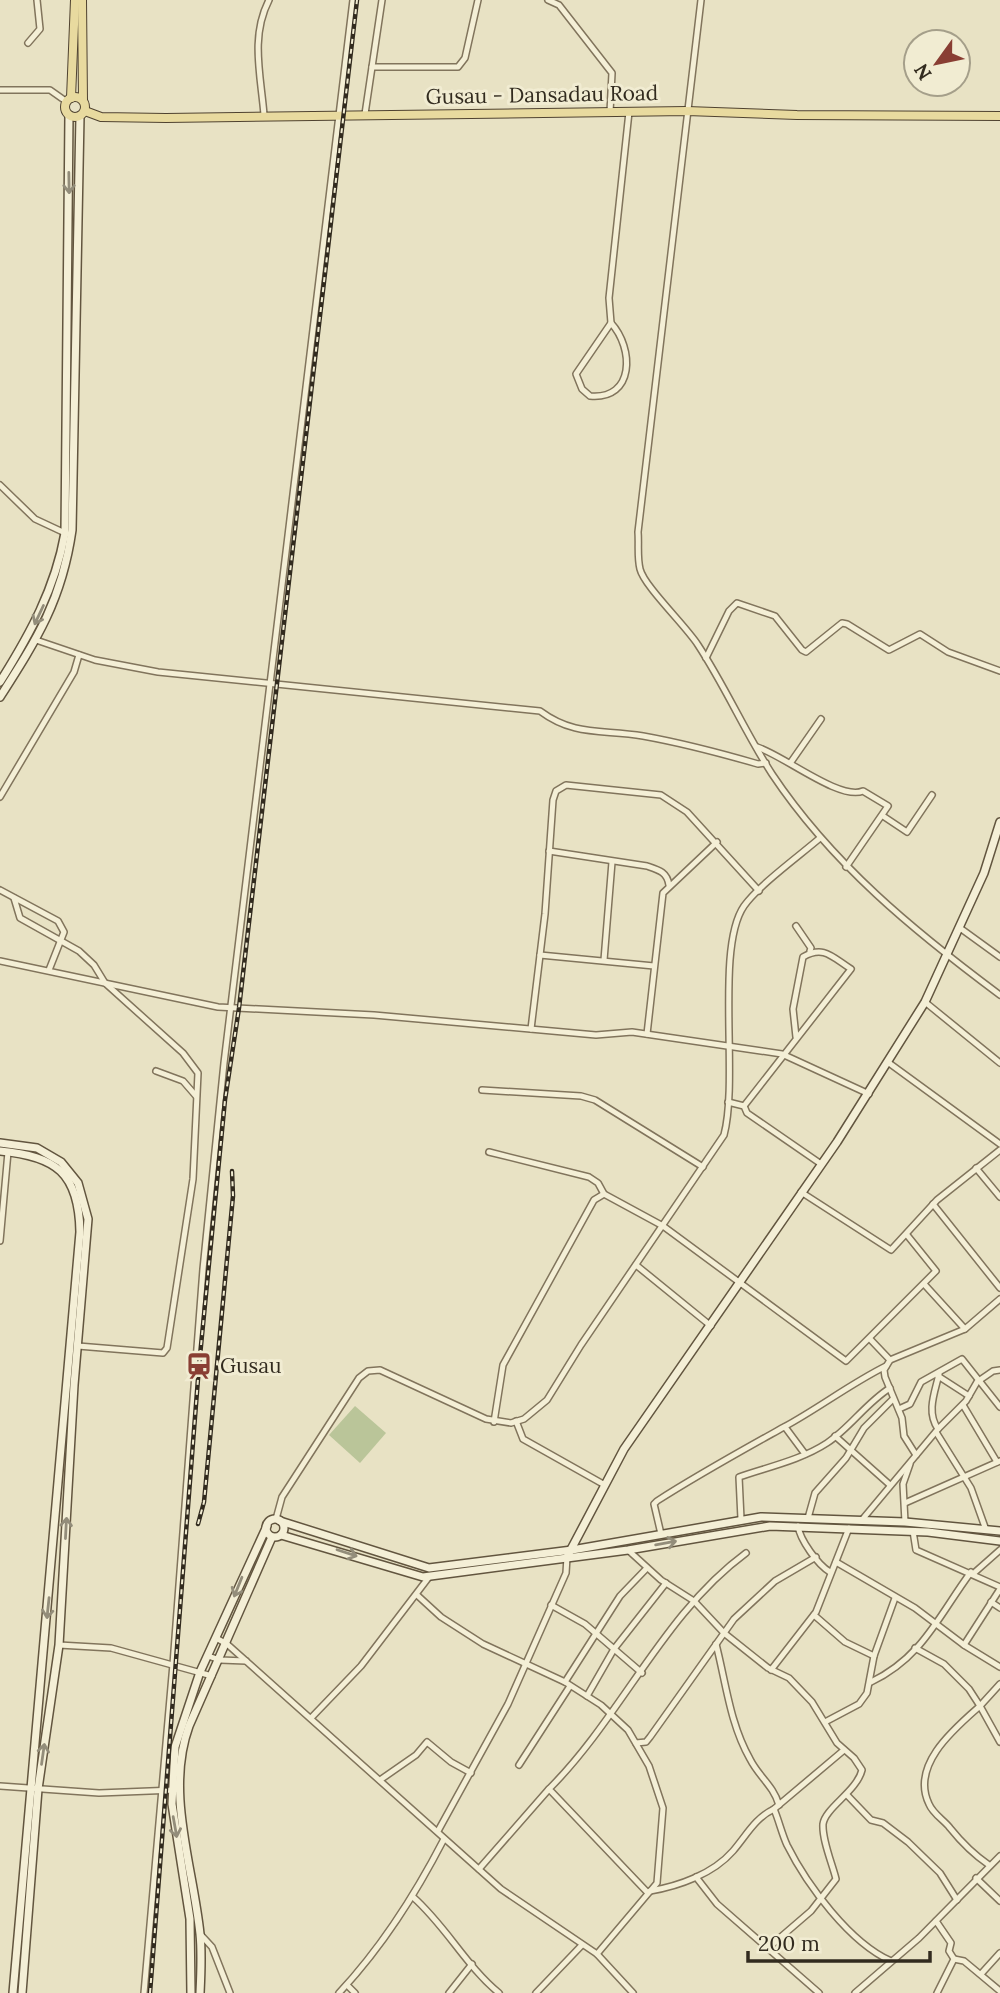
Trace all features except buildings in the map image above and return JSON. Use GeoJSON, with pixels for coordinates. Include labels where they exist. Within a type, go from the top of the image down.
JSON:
{"type":"FeatureCollection","features":[{"type":"Feature","properties":{"kind":"main road"},"geometry":{"type":"LineString","coordinates":[[69,115],[75,0]]}},
{"type":"Feature","properties":{"kind":"main road"},"geometry":{"type":"LineString","coordinates":[[82,0],[82,113]]}},
{"type":"Feature","properties":{"kind":"main road"},"geometry":{"type":"LineString","coordinates":[[69,100],[83,100]]}},
{"type":"Feature","properties":{"kind":"main road","name":"Gusau - Dansadau Road"},"geometry":{"type":"LineString","coordinates":[[69,115],[264,116],[687,111],[797,115],[1000,116]]}},
{"type":"Feature","properties":{"kind":"street"},"geometry":{"type":"LineString","coordinates":[[28,43],[40,29],[37,0]]}},
{"type":"Feature","properties":{"kind":"street"},"geometry":{"type":"LineString","coordinates":[[264,116],[257,39],[261,15],[269,0]]}},
{"type":"Feature","properties":{"kind":"street"},"geometry":{"type":"LineString","coordinates":[[144,1993],[173,1664],[202,1281],[230,1008],[353,0]]}},
{"type":"Feature","properties":{"kind":"street"},"geometry":{"type":"LineString","coordinates":[[365,114],[382,0]]}},
{"type":"Feature","properties":{"kind":"street"},"geometry":{"type":"LineString","coordinates":[[372,67],[458,67],[466,58],[478,0]]}},
{"type":"Feature","properties":{"kind":"street"},"geometry":{"type":"LineString","coordinates":[[548,0],[558,5],[612,73],[610,112]]}},
{"type":"Feature","properties":{"kind":"street"},"geometry":{"type":"LineString","coordinates":[[701,0],[638,532],[643,577],[681,620],[718,678],[766,763],[820,838],[846,867],[947,956],[1000,995]]}},
{"type":"Feature","properties":{"kind":"street"},"geometry":{"type":"LineString","coordinates":[[0,90],[50,90],[69,100]]}},
{"type":"Feature","properties":{"kind":"street"},"geometry":{"type":"LineString","coordinates":[[611,323],[576,374],[582,389],[590,396],[610,395],[620,388],[626,379],[624,343],[621,334],[611,323],[609,298],[629,112]]}},
{"type":"Feature","properties":{"kind":"street"},"geometry":{"type":"LineString","coordinates":[[70,353],[82,113]]}},
{"type":"Feature","properties":{"kind":"street"},"geometry":{"type":"LineString","coordinates":[[0,682],[41,612],[58,566],[65,533],[70,380],[69,115]]}},
{"type":"Feature","properties":{"kind":"street"},"geometry":{"type":"LineString","coordinates":[[0,698],[36,640],[57,598],[69,554],[74,496],[70,380]]}},
{"type":"Feature","properties":{"kind":"street"},"geometry":{"type":"LineString","coordinates":[[0,486],[35,519],[65,533]]}},
{"type":"Feature","properties":{"kind":"street"},"geometry":{"type":"LineString","coordinates":[[706,658],[729,611],[737,603],[775,615],[806,652],[842,624],[847,624],[889,650],[920,634],[948,652],[1000,671]]}},
{"type":"Feature","properties":{"kind":"street"},"geometry":{"type":"LineString","coordinates":[[36,640],[79,655],[158,672],[540,711],[565,728],[639,735],[701,747],[758,764],[766,763]]}},
{"type":"Feature","properties":{"kind":"street"},"geometry":{"type":"LineString","coordinates":[[0,797],[74,672],[79,655]]}},
{"type":"Feature","properties":{"kind":"street"},"geometry":{"type":"LineString","coordinates":[[791,762],[821,719]]}},
{"type":"Feature","properties":{"kind":"street"},"geometry":{"type":"LineString","coordinates":[[756,747],[791,762],[833,786],[854,794],[863,791],[887,806],[883,816],[846,867]]}},
{"type":"Feature","properties":{"kind":"street"},"geometry":{"type":"LineString","coordinates":[[531,1029],[556,791],[566,785],[662,795],[687,811],[718,842],[759,891]]}},
{"type":"Feature","properties":{"kind":"street"},"geometry":{"type":"LineString","coordinates":[[883,816],[907,832],[932,795]]}},
{"type":"Feature","properties":{"kind":"street"},"geometry":{"type":"LineString","coordinates":[[438,1831],[509,1704],[566,1573],[570,1553],[603,1484],[642,1422],[712,1326],[889,1063],[925,1002],[947,956],[999,827]]}},
{"type":"Feature","properties":{"kind":"street"},"geometry":{"type":"LineString","coordinates":[[278,1520],[282,1497],[359,1378],[368,1371],[380,1370],[494,1423],[516,1421],[547,1400],[724,1135],[728,1102],[730,974],[734,931],[745,904],[820,838]]}},
{"type":"Feature","properties":{"kind":"street"},"geometry":{"type":"LineString","coordinates":[[647,1034],[663,893],[718,842]]}},
{"type":"Feature","properties":{"kind":"street"},"geometry":{"type":"LineString","coordinates":[[549,851],[662,870],[669,885]]}},
{"type":"Feature","properties":{"kind":"street"},"geometry":{"type":"LineString","coordinates":[[604,960],[612,862]]}},
{"type":"Feature","properties":{"kind":"street"},"geometry":{"type":"LineString","coordinates":[[0,890],[58,921],[64,932],[49,970]]}},
{"type":"Feature","properties":{"kind":"street"},"geometry":{"type":"LineString","coordinates":[[14,898],[20,918],[85,956],[105,983],[183,1053],[198,1073],[193,1179],[167,1348],[163,1353],[78,1346]]}},
{"type":"Feature","properties":{"kind":"street"},"geometry":{"type":"LineString","coordinates":[[796,926],[811,948],[809,954]]}},
{"type":"Feature","properties":{"kind":"street"},"geometry":{"type":"LineString","coordinates":[[960,928],[1000,957]]}},
{"type":"Feature","properties":{"kind":"street"},"geometry":{"type":"LineString","coordinates":[[744,1107],[782,1054],[796,1037],[851,969],[823,951],[813,950],[803,957],[793,1009],[796,1037]]}},
{"type":"Feature","properties":{"kind":"street"},"geometry":{"type":"LineString","coordinates":[[540,955],[654,966]]}},
{"type":"Feature","properties":{"kind":"street"},"geometry":{"type":"LineString","coordinates":[[0,961],[230,1008],[596,1035],[620,1032],[647,1034],[782,1054],[869,1094]]}},
{"type":"Feature","properties":{"kind":"street"},"geometry":{"type":"LineString","coordinates":[[925,1002],[1000,1063]]}},
{"type":"Feature","properties":{"kind":"street"},"geometry":{"type":"LineString","coordinates":[[889,1063],[1000,1144]]}},
{"type":"Feature","properties":{"kind":"street"},"geometry":{"type":"LineString","coordinates":[[156,1071],[183,1081],[198,1099]]}},
{"type":"Feature","properties":{"kind":"street"},"geometry":{"type":"LineString","coordinates":[[482,1090],[582,1096],[595,1100],[702,1167]]}},
{"type":"Feature","properties":{"kind":"street"},"geometry":{"type":"LineString","coordinates":[[728,1102],[744,1107],[747,1113],[821,1164]]}},
{"type":"Feature","properties":{"kind":"street"},"geometry":{"type":"LineString","coordinates":[[0,1143],[37,1148],[61,1162],[70,1172],[86,1205],[13,1993]]}},
{"type":"Feature","properties":{"kind":"street"},"geometry":{"type":"LineString","coordinates":[[800,1192],[889,1249],[894,1248],[933,1204],[1000,1150]]}},
{"type":"Feature","properties":{"kind":"street"},"geometry":{"type":"LineString","coordinates":[[0,1241],[4,1151],[41,1156],[61,1173],[77,1199],[83,1240],[59,1644],[34,1788],[22,1993]]}},
{"type":"Feature","properties":{"kind":"street"},"geometry":{"type":"LineString","coordinates":[[489,1152],[589,1177],[598,1183],[604,1194],[663,1226],[741,1282],[841,1360],[846,1361],[936,1271],[907,1235]]}},
{"type":"Feature","properties":{"kind":"street"},"geometry":{"type":"LineString","coordinates":[[976,1168],[1000,1197]]}},
{"type":"Feature","properties":{"kind":"street"},"geometry":{"type":"LineString","coordinates":[[494,1423],[503,1365],[594,1200],[604,1194]]}},
{"type":"Feature","properties":{"kind":"street"},"geometry":{"type":"LineString","coordinates":[[933,1204],[1000,1287]]}},
{"type":"Feature","properties":{"kind":"street"},"geometry":{"type":"LineString","coordinates":[[636,1265],[712,1326]]}},
{"type":"Feature","properties":{"kind":"street"},"geometry":{"type":"LineString","coordinates":[[924,1284],[965,1329]]}},
{"type":"Feature","properties":{"kind":"street"},"geometry":{"type":"LineString","coordinates":[[916,1455],[904,1436],[899,1409],[892,1399],[884,1370],[886,1366],[890,1360],[965,1329],[1000,1298]]}},
{"type":"Feature","properties":{"kind":"street"},"geometry":{"type":"LineString","coordinates":[[870,1339],[890,1360]]}},
{"type":"Feature","properties":{"kind":"street"},"geometry":{"type":"LineString","coordinates":[[899,1409],[910,1404],[921,1382],[939,1375],[962,1359],[1000,1407]]}},
{"type":"Feature","properties":{"kind":"street"},"geometry":{"type":"LineString","coordinates":[[661,1534],[654,1504],[657,1501],[729,1455],[785,1427],[851,1383],[886,1366]]}},
{"type":"Feature","properties":{"kind":"street"},"geometry":{"type":"LineString","coordinates":[[861,1521],[980,1382],[993,1371],[1000,1370]]}},
{"type":"Feature","properties":{"kind":"street"},"geometry":{"type":"LineString","coordinates":[[939,1375],[969,1396]]}},
{"type":"Feature","properties":{"kind":"street"},"geometry":{"type":"LineString","coordinates":[[939,1375],[931,1410],[932,1420],[965,1477],[986,1530]]}},
{"type":"Feature","properties":{"kind":"street"},"geometry":{"type":"LineString","coordinates":[[741,1519],[739,1477],[805,1454],[835,1436],[874,1398],[890,1388]]}},
{"type":"Feature","properties":{"kind":"street"},"geometry":{"type":"LineString","coordinates":[[808,1518],[815,1493],[851,1449],[864,1428],[892,1399]]}},
{"type":"Feature","properties":{"kind":"street"},"geometry":{"type":"LineString","coordinates":[[905,1503],[999,1462],[963,1405]]}},
{"type":"Feature","properties":{"kind":"street"},"geometry":{"type":"LineString","coordinates":[[516,1421],[523,1439],[603,1484]]}},
{"type":"Feature","properties":{"kind":"street"},"geometry":{"type":"LineString","coordinates":[[785,1427],[805,1454]]}},
{"type":"Feature","properties":{"kind":"street"},"geometry":{"type":"LineString","coordinates":[[835,1436],[890,1485]]}},
{"type":"Feature","properties":{"kind":"street"},"geometry":{"type":"LineString","coordinates":[[905,1522],[903,1484],[911,1461]]}},
{"type":"Feature","properties":{"kind":"street"},"geometry":{"type":"LineString","coordinates":[[267,1526],[277,1536],[429,1577],[570,1553],[741,1519],[808,1518],[905,1522],[1000,1531]]}},
{"type":"Feature","properties":{"kind":"street"},"geometry":{"type":"LineString","coordinates":[[200,1993],[200,1934],[175,1790],[183,1741],[284,1526],[278,1520]]}},
{"type":"Feature","properties":{"kind":"street"},"geometry":{"type":"LineString","coordinates":[[191,1993],[190,1919],[175,1790],[180,1727],[200,1672],[267,1526],[278,1520],[429,1568],[570,1553],[628,1550],[751,1527],[798,1526],[914,1531],[1000,1541]]}},
{"type":"Feature","properties":{"kind":"street"},"geometry":{"type":"LineString","coordinates":[[798,1526],[799,1535],[822,1568],[830,1572]]}},
{"type":"Feature","properties":{"kind":"street"},"geometry":{"type":"LineString","coordinates":[[771,1670],[814,1615],[849,1528]]}},
{"type":"Feature","properties":{"kind":"street"},"geometry":{"type":"LineString","coordinates":[[914,1531],[916,1550],[973,1573],[1000,1588],[964,1645]]}},
{"type":"Feature","properties":{"kind":"street"},"geometry":{"type":"LineString","coordinates":[[628,1550],[666,1583],[694,1601],[724,1633],[771,1670],[789,1678],[803,1691],[844,1750],[862,1770],[847,1795],[826,1816],[823,1825],[836,1879],[821,1898],[768,1948]]}},
{"type":"Feature","properties":{"kind":"street"},"geometry":{"type":"LineString","coordinates":[[871,1682],[895,1670],[937,1625],[973,1573],[1000,1550]]}},
{"type":"Feature","properties":{"kind":"street"},"geometry":{"type":"LineString","coordinates":[[479,1870],[611,1715],[694,1601],[720,1572],[746,1553]]}},
{"type":"Feature","properties":{"kind":"street"},"geometry":{"type":"LineString","coordinates":[[636,1743],[646,1742],[650,1737],[724,1633],[775,1581],[816,1557]]}},
{"type":"Feature","properties":{"kind":"street"},"geometry":{"type":"LineString","coordinates":[[836,1562],[915,1608],[964,1645],[1000,1667]]}},
{"type":"Feature","properties":{"kind":"street"},"geometry":{"type":"LineString","coordinates":[[519,1765],[620,1596],[647,1568]]}},
{"type":"Feature","properties":{"kind":"street"},"geometry":{"type":"LineString","coordinates":[[311,1718],[361,1666],[429,1577]]}},
{"type":"Feature","properties":{"kind":"street"},"geometry":{"type":"LineString","coordinates":[[587,1696],[614,1649],[666,1583]]}},
{"type":"Feature","properties":{"kind":"street"},"geometry":{"type":"LineString","coordinates":[[417,1595],[461,1631],[526,1662],[587,1696],[628,1730],[649,1766],[663,1808],[657,1883],[597,1954]]}},
{"type":"Feature","properties":{"kind":"street"},"geometry":{"type":"LineString","coordinates":[[825,1721],[859,1704],[871,1682],[874,1656],[895,1598]]}},
{"type":"Feature","properties":{"kind":"street"},"geometry":{"type":"LineString","coordinates":[[991,1602],[1000,1608]]}},
{"type":"Feature","properties":{"kind":"street"},"geometry":{"type":"LineString","coordinates":[[551,1605],[596,1633],[642,1673]]}},
{"type":"Feature","properties":{"kind":"street"},"geometry":{"type":"LineString","coordinates":[[814,1615],[845,1642],[874,1656]]}},
{"type":"Feature","properties":{"kind":"street"},"geometry":{"type":"LineString","coordinates":[[216,1638],[227,1644],[514,1900],[597,1954],[633,1993]]}},
{"type":"Feature","properties":{"kind":"street"},"geometry":{"type":"LineString","coordinates":[[59,1644],[111,1648],[212,1676]]}},
{"type":"Feature","properties":{"kind":"street"},"geometry":{"type":"LineString","coordinates":[[716,1644],[737,1729],[749,1758],[767,1779],[785,1842],[821,1898],[873,1951],[891,1961]]}},
{"type":"Feature","properties":{"kind":"street"},"geometry":{"type":"LineString","coordinates":[[915,1648],[944,1664],[969,1689],[1000,1742]]}},
{"type":"Feature","properties":{"kind":"street"},"geometry":{"type":"LineString","coordinates":[[208,1656],[220,1660],[246,1661]]}},
{"type":"Feature","properties":{"kind":"street"},"geometry":{"type":"LineString","coordinates":[[989,1865],[965,1847],[935,1812],[928,1803],[926,1787],[928,1768],[938,1748],[955,1727],[1000,1684]]}},
{"type":"Feature","properties":{"kind":"street"},"geometry":{"type":"LineString","coordinates":[[380,1780],[416,1755],[427,1742],[451,1762],[471,1773]]}},
{"type":"Feature","properties":{"kind":"street"},"geometry":{"type":"LineString","coordinates":[[647,1892],[679,1885],[727,1858],[763,1815],[777,1807],[844,1750]]}},
{"type":"Feature","properties":{"kind":"street"},"geometry":{"type":"LineString","coordinates":[[0,1786],[99,1793],[175,1790]]}},
{"type":"Feature","properties":{"kind":"street"},"geometry":{"type":"LineString","coordinates":[[549,1788],[647,1892]]}},
{"type":"Feature","properties":{"kind":"street"},"geometry":{"type":"LineString","coordinates":[[847,1795],[865,1815],[895,1831],[940,1873],[957,1900]]}},
{"type":"Feature","properties":{"kind":"street"},"geometry":{"type":"LineString","coordinates":[[347,1990],[413,1897],[444,1839]]}},
{"type":"Feature","properties":{"kind":"street"},"geometry":{"type":"LineString","coordinates":[[855,1993],[936,1921],[1000,1856]]}},
{"type":"Feature","properties":{"kind":"street"},"geometry":{"type":"LineString","coordinates":[[696,1877],[717,1904],[819,1993]]}},
{"type":"Feature","properties":{"kind":"street"},"geometry":{"type":"LineString","coordinates":[[976,1878],[1000,1901]]}},
{"type":"Feature","properties":{"kind":"street"},"geometry":{"type":"LineString","coordinates":[[413,1897],[435,1916],[472,1965],[499,1993]]}},
{"type":"Feature","properties":{"kind":"street"},"geometry":{"type":"LineString","coordinates":[[936,1921],[951,1943],[949,1951],[954,1959]]}},
{"type":"Feature","properties":{"kind":"street"},"geometry":{"type":"LineString","coordinates":[[200,1934],[212,1947],[230,1993]]}},
{"type":"Feature","properties":{"kind":"street"},"geometry":{"type":"LineString","coordinates":[[536,1993],[582,1945]]}},
{"type":"Feature","properties":{"kind":"street"},"geometry":{"type":"LineString","coordinates":[[981,1974],[1000,1952]]}},
{"type":"Feature","properties":{"kind":"street"},"geometry":{"type":"LineString","coordinates":[[954,1959],[959,1959],[981,1974],[1000,1991]]}},
{"type":"Feature","properties":{"kind":"street"},"geometry":{"type":"LineString","coordinates":[[937,1993],[954,1959]]}},
{"type":"Feature","properties":{"kind":"street"},"geometry":{"type":"LineString","coordinates":[[449,1993],[472,1965]]}},
{"type":"Feature","properties":{"kind":"green space"},"geometry":{"type":"Polygon","coordinates":[[[355,1406],[386,1433],[360,1463],[329,1435],[355,1406]]]}},
{"type":"Feature","properties":{"kind":"railway"},"geometry":{"type":"LineString","coordinates":[[150,1993],[199,1366],[225,1100],[239,1008],[357,0]]}},
{"type":"Feature","properties":{"kind":"railway"},"geometry":{"type":"LineString","coordinates":[[198,1524],[204,1502],[233,1196],[232,1171]]}},
{"type":"Feature","properties":{"kind":"place","name":"Gusau"},"geometry":{"type":"Point","coordinates":[199,1366]}}]}
